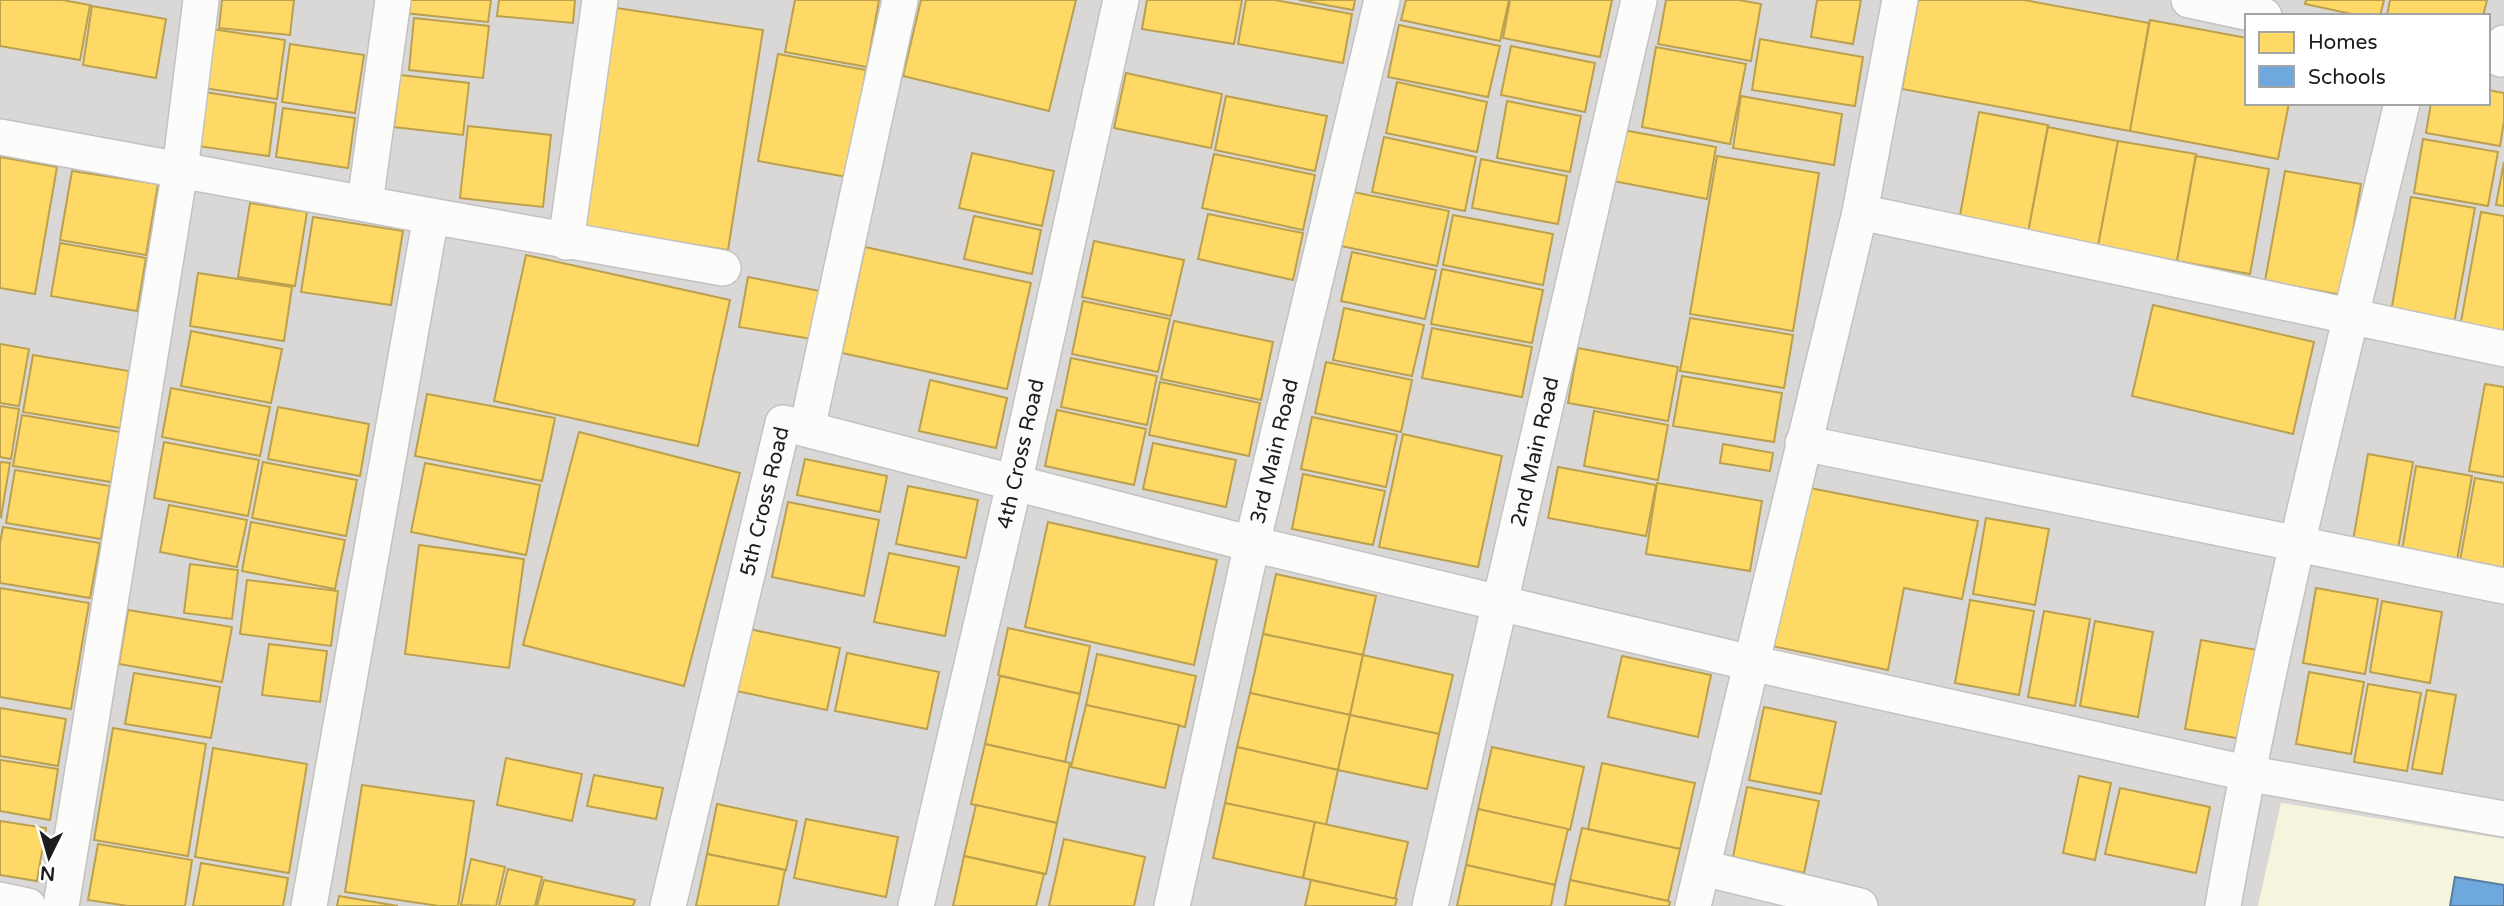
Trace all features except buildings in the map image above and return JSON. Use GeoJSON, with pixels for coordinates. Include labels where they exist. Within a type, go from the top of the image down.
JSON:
{"type":"FeatureCollection","features":[{"type":"Feature","properties":{"kind":"street"},"geometry":{"type":"LineString","coordinates":[[61,906],[180,170],[201,0]]}},
{"type":"Feature","properties":{"kind":"street"},"geometry":{"type":"LineString","coordinates":[[365,203],[393,0]]}},
{"type":"Feature","properties":{"kind":"street"},"geometry":{"type":"LineString","coordinates":[[566,242],[600,0]]}},
{"type":"Feature","properties":{"kind":"street","name":"5th Cross Road"},"geometry":{"type":"LineString","coordinates":[[668,906],[783,423],[807,429],[900,0]]}},
{"type":"Feature","properties":{"kind":"street","name":"4th Cross Road"},"geometry":{"type":"LineString","coordinates":[[915,906],[1014,484],[1121,0]]}},
{"type":"Feature","properties":{"kind":"street","name":"3rd Main Road"},"geometry":{"type":"LineString","coordinates":[[1172,906],[1252,544],[1382,0]]}},
{"type":"Feature","properties":{"kind":"street","name":"2nd Main Road"},"geometry":{"type":"LineString","coordinates":[[1430,906],[1639,0]]}},
{"type":"Feature","properties":{"kind":"street"},"geometry":{"type":"LineString","coordinates":[[1693,906],[1860,212],[1900,0]]}},
{"type":"Feature","properties":{"kind":"street"},"geometry":{"type":"LineString","coordinates":[[2189,0],[2255,14]]}},
{"type":"Feature","properties":{"kind":"street"},"geometry":{"type":"LineString","coordinates":[[2223,906],[2246,773],[2296,542],[2402,105]]}},
{"type":"Feature","properties":{"kind":"street"},"geometry":{"type":"LineString","coordinates":[[0,137],[566,242],[723,268]]}},
{"type":"Feature","properties":{"kind":"street"},"geometry":{"type":"LineString","coordinates":[[1860,212],[2504,349]]}},
{"type":"Feature","properties":{"kind":"street"},"geometry":{"type":"LineString","coordinates":[[309,906],[431,216]]}},
{"type":"Feature","properties":{"kind":"street"},"geometry":{"type":"LineString","coordinates":[[807,429],[1252,544],[1751,663],[2246,773],[2504,819]]}},
{"type":"Feature","properties":{"kind":"street"},"geometry":{"type":"LineString","coordinates":[[1803,443],[2504,586]]}},
{"type":"Feature","properties":{"kind":"street"},"geometry":{"type":"LineString","coordinates":[[1703,868],[1860,906]]}},
{"type":"Feature","properties":{"kind":"street"},"geometry":{"type":"LineString","coordinates":[[0,900],[28,906]]}},
{"type":"Feature","properties":{"kind":"shaded area"},"geometry":{"type":"Polygon","coordinates":[[[0,0],[2504,0],[2504,906],[0,906],[0,0]]]}},
{"type":"Feature","properties":{"kind":"shaded area"},"geometry":{"type":"Polygon","coordinates":[[[2281,803],[2504,839],[2504,906],[2258,906],[2281,803]]]}}]}
